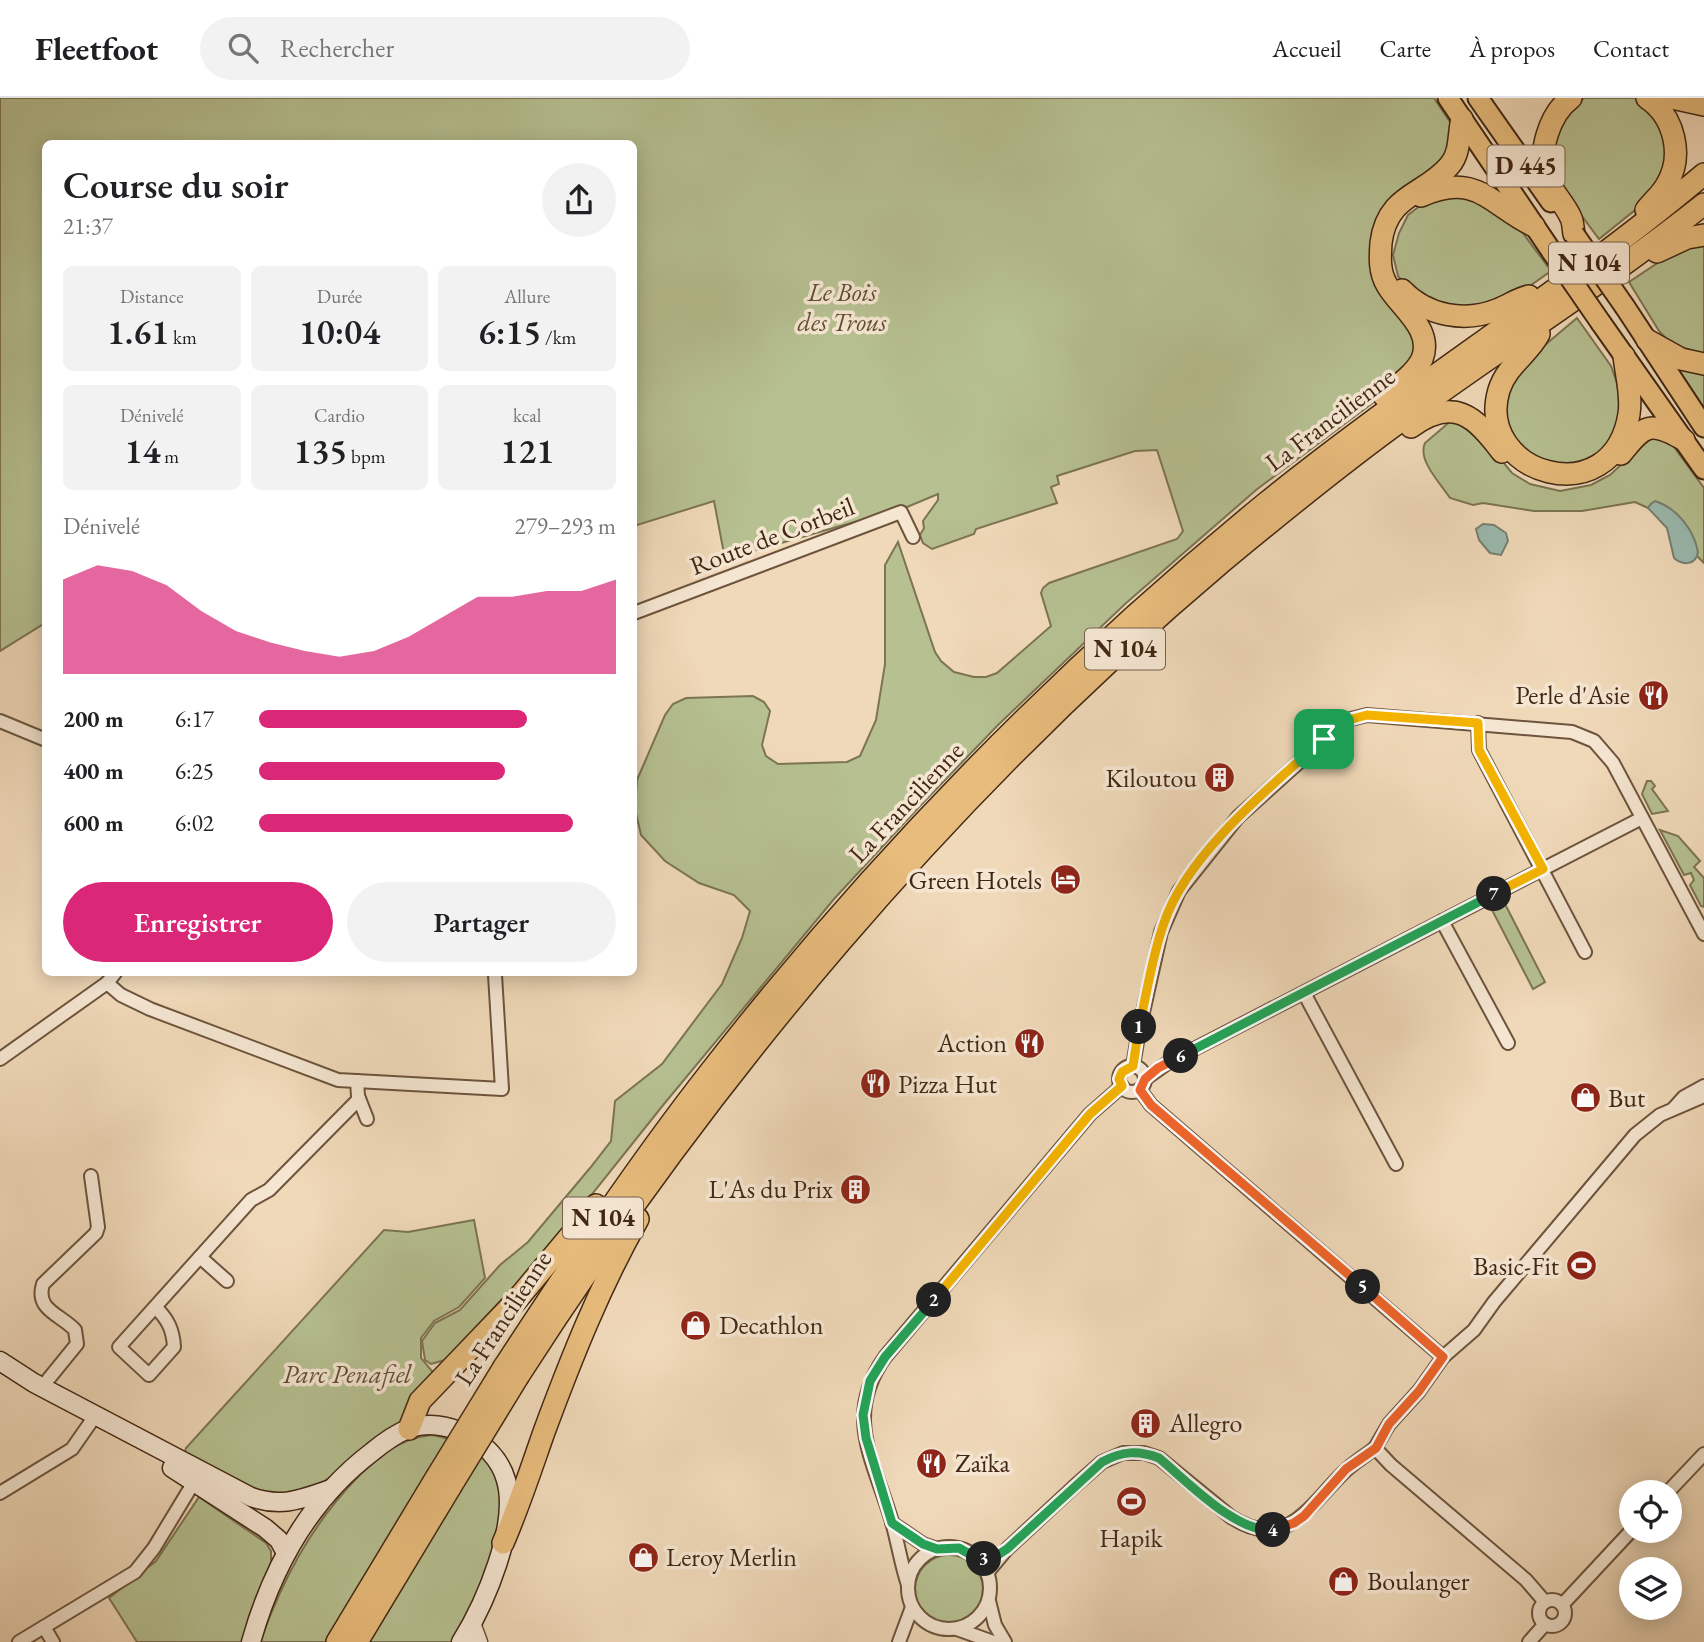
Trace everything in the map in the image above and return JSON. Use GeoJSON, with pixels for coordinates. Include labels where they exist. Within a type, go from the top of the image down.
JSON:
{"type":"FeatureCollection","features":[{"type":"Feature","properties":{"kind":"highway"},"geometry":{"type":"LineString","coordinates":[[1571,98],[1559,111],[1550,128],[1543,160],[1546,177],[1571,218],[1574,234]]}},
{"type":"Feature","properties":{"kind":"highway"},"geometry":{"type":"LineString","coordinates":[[1636,229],[1648,207],[1667,184],[1674,170],[1676,150],[1673,133],[1666,118],[1656,104],[1647,98]]}},
{"type":"Feature","properties":{"kind":"highway"},"geometry":{"type":"LineString","coordinates":[[1672,98],[1704,105]]}},
{"type":"Feature","properties":{"kind":"highway"},"geometry":{"type":"LineString","coordinates":[[1328,455],[1337,435],[1398,384],[1421,360],[1423,334],[1385,283],[1380,263],[1382,240],[1388,220],[1402,201],[1452,164],[1458,150],[1462,119]]}},
{"type":"Feature","properties":{"kind":"highway","name":"La Francilienne"},"geometry":{"type":"LineString","coordinates":[[357,1642],[512,1371],[611,1206],[709,1073],[835,921],[988,755],[1121,629],[1265,504],[1636,229],[1704,174]]}},
{"type":"Feature","properties":{"kind":"highway"},"geometry":{"type":"LineString","coordinates":[[1534,226],[1518,219],[1496,200],[1482,193],[1453,187],[1437,190],[1422,195],[1401,215],[1390,242],[1389,265],[1390,273],[1407,296],[1424,308],[1444,315],[1479,315],[1527,296],[1542,297]]}},
{"type":"Feature","properties":{"kind":"highway","name":"La Francilienne"},"geometry":{"type":"LineString","coordinates":[[337,1642],[512,1371],[703,1111],[832,952],[999,769],[1096,675],[1222,563],[1379,437],[1632,260],[1704,204]]}},
{"type":"Feature","properties":{"kind":"highway"},"geometry":{"type":"LineString","coordinates":[[1632,260],[1687,238],[1704,235]]}},
{"type":"Feature","properties":{"kind":"highway"},"geometry":{"type":"LineString","coordinates":[[1546,320],[1536,341],[1507,372],[1499,391],[1496,411],[1501,432],[1510,448],[1541,471],[1559,475],[1576,474],[1594,468],[1609,456],[1622,436],[1629,417],[1630,400],[1624,356]]}},
{"type":"Feature","properties":{"kind":"highway"},"geometry":{"type":"LineString","coordinates":[[1647,340],[1681,359],[1704,363]]}},
{"type":"Feature","properties":{"kind":"highway"},"geometry":{"type":"LineString","coordinates":[[1379,437],[1401,434],[1439,413],[1468,415],[1479,423],[1518,468],[1535,477],[1558,483],[1577,481],[1596,474],[1615,461],[1633,437],[1648,428],[1662,428],[1684,440]]}},
{"type":"Feature","properties":{"kind":"highway"},"geometry":{"type":"LineString","coordinates":[[409,1429],[420,1401],[515,1302],[569,1238],[683,1092],[709,1073]]}},
{"type":"Feature","properties":{"kind":"highway"},"geometry":{"type":"LineString","coordinates":[[503,1543],[519,1507],[545,1430],[582,1336],[610,1270],[646,1204],[649,1184]]}},
{"type":"Feature","properties":{"kind":"main road","name":"D 445"},"geometry":{"type":"LineString","coordinates":[[1448,98],[1624,356]]}},
{"type":"Feature","properties":{"kind":"main road","name":"D 445"},"geometry":{"type":"LineString","coordinates":[[1478,98],[1647,340]]}},
{"type":"Feature","properties":{"kind":"main road"},"geometry":{"type":"LineString","coordinates":[[1647,340],[1704,427]]}},
{"type":"Feature","properties":{"kind":"main road"},"geometry":{"type":"LineString","coordinates":[[1624,356],[1704,469]]}},
{"type":"Feature","properties":{"kind":"main road"},"geometry":{"type":"LineString","coordinates":[[0,1361],[275,1535],[286,1553]]}},
{"type":"Feature","properties":{"kind":"main road"},"geometry":{"type":"LineString","coordinates":[[0,1373],[263,1502],[286,1503],[331,1489]]}},
{"type":"Feature","properties":{"kind":"main road"},"geometry":{"type":"LineString","coordinates":[[251,1642],[269,1589],[286,1553],[331,1489],[362,1459],[409,1429],[441,1425],[472,1437],[491,1452],[507,1482],[509,1498],[503,1543],[493,1574],[461,1642]]}},
{"type":"Feature","properties":{"kind":"street","name":"Route de Corbeil"},"geometry":{"type":"LineString","coordinates":[[637,612],[901,512],[913,537]]}},
{"type":"Feature","properties":{"kind":"street"},"geometry":{"type":"LineString","coordinates":[[1443,1357],[1151,1105],[1136,1079],[1136,1045],[1161,932],[1171,905],[1190,874],[1253,802],[1331,733],[1352,719],[1367,715],[1390,716],[1560,730],[1594,741],[1608,755],[1704,934]]}},
{"type":"Feature","properties":{"kind":"street"},"geometry":{"type":"LineString","coordinates":[[0,721],[42,738]]}},
{"type":"Feature","properties":{"kind":"street"},"geometry":{"type":"LineString","coordinates":[[1478,723],[1479,750],[1585,952]]}},
{"type":"Feature","properties":{"kind":"street"},"geometry":{"type":"LineString","coordinates":[[899,1642],[912,1607],[892,1523],[866,1438],[863,1415],[870,1381],[885,1357],[1090,1114],[1136,1079],[1642,818]]}},
{"type":"Feature","properties":{"kind":"street"},"geometry":{"type":"LineString","coordinates":[[1442,921],[1508,1042]]}},
{"type":"Feature","properties":{"kind":"street"},"geometry":{"type":"LineString","coordinates":[[0,1059],[111,978],[121,995],[150,1009],[338,1080],[502,1089],[495,976]]}},
{"type":"Feature","properties":{"kind":"street"},"geometry":{"type":"LineString","coordinates":[[1304,993],[1396,1164]]}},
{"type":"Feature","properties":{"kind":"street"},"geometry":{"type":"LineString","coordinates":[[357,1081],[359,1099],[367,1119]]}},
{"type":"Feature","properties":{"kind":"street"},"geometry":{"type":"LineString","coordinates":[[1674,1108],[1684,1097],[1704,1086]]}},
{"type":"Feature","properties":{"kind":"street"},"geometry":{"type":"LineString","coordinates":[[987,1573],[1007,1549],[1102,1462],[1123,1452],[1144,1452],[1159,1458],[1242,1524],[1262,1530],[1294,1523],[1304,1516],[1346,1469],[1376,1448],[1389,1424],[1419,1391],[1443,1357],[1474,1331],[1494,1302],[1635,1135],[1647,1124],[1674,1108],[1704,1096]]}},
{"type":"Feature","properties":{"kind":"street"},"geometry":{"type":"LineString","coordinates":[[155,1307],[165,1317],[173,1333],[174,1347],[149,1375],[119,1347],[251,1200],[269,1191],[359,1099]]}},
{"type":"Feature","properties":{"kind":"street"},"geometry":{"type":"LineString","coordinates":[[42,1387],[77,1344],[75,1330],[46,1308],[41,1292],[43,1283],[96,1233],[98,1227],[91,1176]]}},
{"type":"Feature","properties":{"kind":"street"},"geometry":{"type":"LineString","coordinates":[[200,1257],[227,1281]]}},
{"type":"Feature","properties":{"kind":"street"},"geometry":{"type":"LineString","coordinates":[[0,1493],[72,1449],[93,1420]]}},
{"type":"Feature","properties":{"kind":"street"},"geometry":{"type":"LineString","coordinates":[[1376,1448],[1391,1465],[1526,1580],[1545,1602]]}},
{"type":"Feature","properties":{"kind":"street"},"geometry":{"type":"LineString","coordinates":[[1679,1480],[1704,1454]]}},
{"type":"Feature","properties":{"kind":"street"},"geometry":{"type":"LineString","coordinates":[[19,1642],[135,1572],[154,1548],[194,1482]]}},
{"type":"Feature","properties":{"kind":"street"},"geometry":{"type":"LineString","coordinates":[[892,1523],[923,1544],[937,1549],[959,1548],[978,1559],[987,1573],[989,1600],[995,1625],[1005,1642]]}},
{"type":"Feature","properties":{"kind":"street"},"geometry":{"type":"LineString","coordinates":[[1562,1605],[1621,1543]]}},
{"type":"Feature","properties":{"kind":"street"},"geometry":{"type":"LineString","coordinates":[[908,1585],[917,1562],[937,1549]]}},
{"type":"Feature","properties":{"kind":"street"},"geometry":{"type":"LineString","coordinates":[[978,1559],[993,1558],[1007,1549]]}},
{"type":"Feature","properties":{"kind":"street"},"geometry":{"type":"LineString","coordinates":[[957,1629],[977,1619],[989,1600]]}},
{"type":"Feature","properties":{"kind":"street"},"geometry":{"type":"LineString","coordinates":[[1545,1602],[1556,1601],[1562,1605],[1565,1613],[1556,1625],[1545,1624]]}},
{"type":"Feature","properties":{"kind":"street"},"geometry":{"type":"LineString","coordinates":[[1545,1602],[1539,1614],[1545,1624]]}},
{"type":"Feature","properties":{"kind":"street"},"geometry":{"type":"LineString","coordinates":[[912,1607],[925,1621],[937,1628],[957,1629],[993,1642]]}},
{"type":"Feature","properties":{"kind":"street"},"geometry":{"type":"LineString","coordinates":[[472,1623],[479,1642]]}},
{"type":"Feature","properties":{"kind":"street"},"geometry":{"type":"LineString","coordinates":[[1529,1642],[1545,1624]]}},
{"type":"Feature","properties":{"kind":"street"},"geometry":{"type":"LineString","coordinates":[[44,1627],[54,1642]]}},
{"type":"Feature","properties":{"kind":"green space","name":"Le Bois des Trous"},"geometry":{"type":"Polygon","coordinates":[[[0,98],[1434,98],[1458,134],[1458,150],[1402,201],[1380,263],[1423,334],[1398,384],[1256,490],[1125,604],[998,725],[834,899],[545,1253],[445,1360],[431,1364],[425,1360],[422,1341],[435,1323],[460,1310],[500,1265],[528,1242],[590,1168],[611,1141],[615,1101],[662,1064],[722,984],[742,938],[750,911],[734,895],[699,883],[665,861],[641,835],[637,818],[637,780],[665,715],[673,704],[686,698],[753,696],[764,702],[770,711],[762,745],[766,756],[778,764],[847,762],[860,756],[876,720],[885,664],[885,565],[898,542],[935,652],[954,672],[986,677],[997,673],[1051,626],[1041,593],[1049,583],[1177,539],[1183,531],[1157,450],[1135,451],[1057,476],[1059,484],[1051,487],[1057,503],[976,529],[974,534],[932,549],[923,543],[920,535],[924,528],[923,521],[938,500],[938,494],[907,507],[725,559],[714,501],[637,525],[637,140],[42,140],[42,625],[0,651],[0,98]]]}},
{"type":"Feature","properties":{"kind":"green space"},"geometry":{"type":"Polygon","coordinates":[[[1585,98],[1635,98],[1653,108],[1670,154],[1650,198],[1599,239],[1555,175],[1552,146],[1573,105],[1585,98]]]}},
{"type":"Feature","properties":{"kind":"green space"},"geometry":{"type":"Polygon","coordinates":[[[1466,196],[1517,225],[1551,271],[1524,290],[1484,306],[1442,308],[1408,288],[1398,276],[1393,255],[1399,233],[1408,215],[1425,202],[1466,196]]]}},
{"type":"Feature","properties":{"kind":"green space"},"geometry":{"type":"Polygon","coordinates":[[[1704,240],[1704,354],[1671,344],[1659,331],[1629,282],[1674,252],[1704,240]]]}},
{"type":"Feature","properties":{"kind":"green space"},"geometry":{"type":"Polygon","coordinates":[[[1577,318],[1611,366],[1618,386],[1620,417],[1610,446],[1582,466],[1532,460],[1508,429],[1505,413],[1511,384],[1526,361],[1577,318]]]}},
{"type":"Feature","properties":{"kind":"green space"},"geometry":{"type":"Polygon","coordinates":[[[1676,366],[1704,369],[1704,413],[1674,370],[1676,366]]]}},
{"type":"Feature","properties":{"kind":"green space"},"geometry":{"type":"Polygon","coordinates":[[[1453,419],[1484,439],[1512,473],[1530,484],[1560,491],[1591,485],[1610,475],[1651,437],[1671,443],[1704,488],[1704,563],[1697,556],[1693,537],[1651,504],[1648,508],[1635,502],[1582,511],[1534,511],[1483,503],[1473,505],[1450,498],[1427,464],[1423,450],[1425,443],[1453,419]]]}},
{"type":"Feature","properties":{"kind":"green space"},"geometry":{"type":"Polygon","coordinates":[[[1647,781],[1651,781],[1655,786],[1652,789],[1668,811],[1652,814],[1642,794],[1647,781]]]}},
{"type":"Feature","properties":{"kind":"green space"},"geometry":{"type":"Polygon","coordinates":[[[1660,830],[1678,836],[1700,861],[1694,867],[1704,878],[1704,907],[1690,885],[1694,880],[1691,873],[1684,875],[1660,830]]]}},
{"type":"Feature","properties":{"kind":"green space"},"geometry":{"type":"Polygon","coordinates":[[[1505,904],[1545,982],[1533,989],[1492,910],[1505,904]]]}},
{"type":"Feature","properties":{"kind":"green space","name":"Parc Penafiel"},"geometry":{"type":"Polygon","coordinates":[[[474,1220],[485,1278],[459,1307],[434,1321],[421,1338],[421,1358],[436,1376],[402,1423],[322,1483],[301,1493],[269,1496],[183,1459],[186,1448],[384,1230],[408,1232],[474,1220]]]}},
{"type":"Feature","properties":{"kind":"green space"},"geometry":{"type":"Polygon","coordinates":[[[432,1435],[450,1440],[484,1457],[497,1478],[501,1500],[493,1551],[453,1642],[260,1642],[288,1576],[311,1536],[339,1498],[381,1456],[399,1444],[432,1435]]]}},
{"type":"Feature","properties":{"kind":"green space"},"geometry":{"type":"Polygon","coordinates":[[[199,1497],[266,1543],[271,1551],[271,1562],[243,1642],[137,1642],[109,1598],[156,1561],[199,1497]]]}},
{"type":"Feature","properties":{"kind":"green space"},"geometry":{"type":"Polygon","coordinates":[[[949,1555],[962,1558],[973,1565],[980,1576],[983,1589],[980,1602],[973,1613],[962,1620],[949,1623],[936,1620],[925,1613],[918,1602],[915,1589],[918,1576],[925,1565],[936,1558],[949,1555]]]}},
{"type":"Feature","properties":{"kind":"water"},"geometry":{"type":"Polygon","coordinates":[[[1655,501],[1677,514],[1693,536],[1698,552],[1692,562],[1681,562],[1674,558],[1667,528],[1648,508],[1655,501]]]}},
{"type":"Feature","properties":{"kind":"water"},"geometry":{"type":"Polygon","coordinates":[[[1483,524],[1494,525],[1506,533],[1508,541],[1501,555],[1490,553],[1479,540],[1476,529],[1483,524]]]}},
{"type":"Feature","properties":{"kind":"place","name":"Perle d'Asie"},"geometry":{"type":"Point","coordinates":[1653,695]}},
{"type":"Feature","properties":{"kind":"place","name":"Kiloutou"},"geometry":{"type":"Point","coordinates":[1220,778]}},
{"type":"Feature","properties":{"kind":"place","name":"Green Hotels"},"geometry":{"type":"Point","coordinates":[1065,880]}},
{"type":"Feature","properties":{"kind":"place","name":"Action"},"geometry":{"type":"Point","coordinates":[1030,1043]}},
{"type":"Feature","properties":{"kind":"place","name":"Pizza Hut"},"geometry":{"type":"Point","coordinates":[875,1084]}},
{"type":"Feature","properties":{"kind":"place","name":"But"},"geometry":{"type":"Point","coordinates":[1585,1098]}},
{"type":"Feature","properties":{"kind":"place","name":"L'As du Prix"},"geometry":{"type":"Point","coordinates":[856,1189]}},
{"type":"Feature","properties":{"kind":"place","name":"Basic-Fit"},"geometry":{"type":"Point","coordinates":[1582,1266]}},
{"type":"Feature","properties":{"kind":"place","name":"Decathlon"},"geometry":{"type":"Point","coordinates":[696,1325]}},
{"type":"Feature","properties":{"kind":"place","name":"Allegro"},"geometry":{"type":"Point","coordinates":[1146,1423]}},
{"type":"Feature","properties":{"kind":"place","name":"Zaïka"},"geometry":{"type":"Point","coordinates":[932,1463]}},
{"type":"Feature","properties":{"kind":"place","name":"Hapik"},"geometry":{"type":"Point","coordinates":[1131,1502]}},
{"type":"Feature","properties":{"kind":"place","name":"Leroy Merlin"},"geometry":{"type":"Point","coordinates":[643,1557]}},
{"type":"Feature","properties":{"kind":"place","name":"Boulanger"},"geometry":{"type":"Point","coordinates":[1344,1581]}},
{"type":"Feature","properties":{"kind":"route"},"geometry":{"type":"LineString","coordinates":[[1367,715],[1478,723],[1479,750],[1543,869],[1158,1068],[1145,1079],[1140,1090],[1151,1105],[1443,1357],[1419,1391],[1389,1424],[1376,1448],[1346,1469],[1304,1516],[1284,1527],[1262,1530],[1242,1524],[1159,1458],[1132,1451],[1111,1456],[1102,1462],[1007,1549],[993,1558],[978,1559],[959,1548],[937,1549],[923,1544],[892,1523],[866,1438],[863,1415],[870,1381],[885,1357],[1090,1114],[1122,1086],[1119,1079],[1122,1072],[1133,1066],[1164,921],[1179,891],[1238,817],[1324,739],[1352,719],[1367,715]]}}]}
